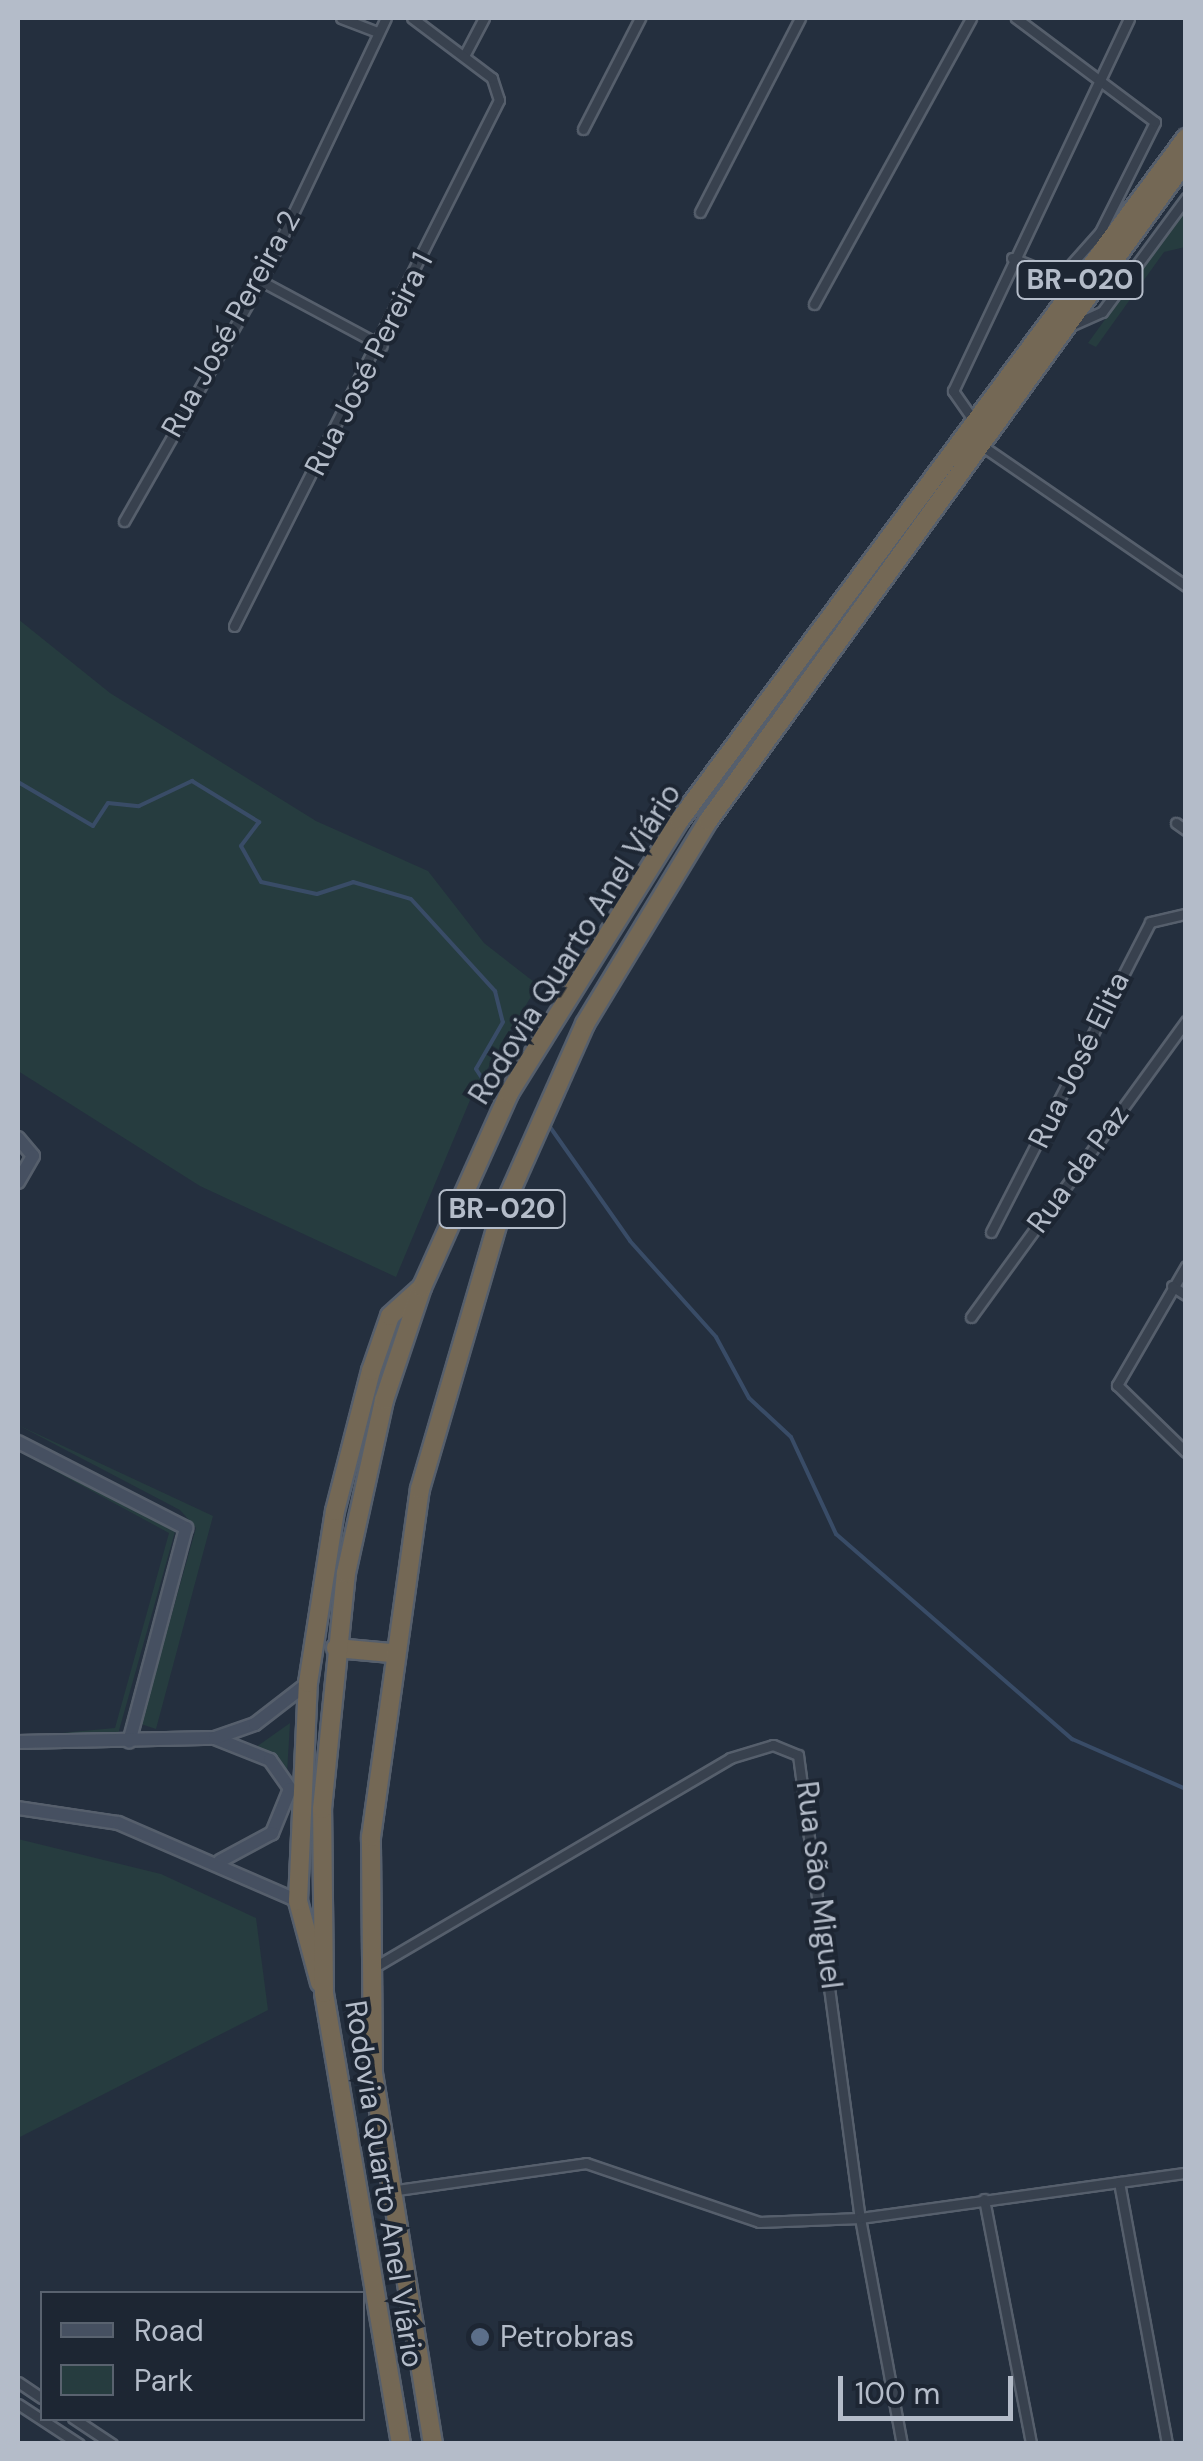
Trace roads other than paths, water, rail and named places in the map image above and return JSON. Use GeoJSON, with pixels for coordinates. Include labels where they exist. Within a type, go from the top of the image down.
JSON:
{"type":"FeatureCollection","features":[{"type":"Feature","properties":{"kind":"highway","name":"Rodovia Quarto Anel Viário"},"geometry":{"type":"LineString","coordinates":[[399,2435],[324,1993],[322,1810],[336,1648],[384,1400],[422,1287],[509,1094],[670,836],[1186,138]]}},
{"type":"Feature","properties":{"kind":"highway","name":"Rodovia Quarto Anel Viário"},"geometry":{"type":"LineString","coordinates":[[434,2444],[388,2192],[368,1971],[391,1653],[420,1489],[491,1244],[586,1024],[763,737],[976,441],[1186,160]]}},
{"type":"Feature","properties":{"kind":"highway"},"geometry":{"type":"LineString","coordinates":[[324,1993],[298,1900],[308,1683],[335,1512],[370,1371],[390,1316],[422,1287]]}},
{"type":"Feature","properties":{"kind":"highway"},"geometry":{"type":"LineString","coordinates":[[336,1648],[391,1653]]}},
{"type":"Feature","properties":{"kind":"highway"},"geometry":{"type":"LineString","coordinates":[[399,2435],[429,2418]]}},
{"type":"Feature","properties":{"kind":"street"},"geometry":{"type":"LineString","coordinates":[[342,18],[378,32]]}},
{"type":"Feature","properties":{"kind":"street","name":"Rua José Pereira 2"},"geometry":{"type":"LineString","coordinates":[[124,521],[260,281],[386,18]]}},
{"type":"Feature","properties":{"kind":"street"},"geometry":{"type":"LineString","coordinates":[[412,18],[464,56],[484,18]]}},
{"type":"Feature","properties":{"kind":"street"},"geometry":{"type":"LineString","coordinates":[[583,129],[640,18]]}},
{"type":"Feature","properties":{"kind":"street"},"geometry":{"type":"LineString","coordinates":[[700,212],[800,18]]}},
{"type":"Feature","properties":{"kind":"street"},"geometry":{"type":"LineString","coordinates":[[814,304],[971,18]]}},
{"type":"Feature","properties":{"kind":"street"},"geometry":{"type":"LineString","coordinates":[[1016,18],[1150,114],[1154,130],[1100,232],[1060,277]]}},
{"type":"Feature","properties":{"kind":"street"},"geometry":{"type":"LineString","coordinates":[[974,421],[953,391],[1012,258],[1129,18]]}},
{"type":"Feature","properties":{"kind":"street","name":"Rua José Pereira 1"},"geometry":{"type":"LineString","coordinates":[[234,626],[382,346],[499,100],[492,78],[464,56]]}},
{"type":"Feature","properties":{"kind":"street"},"geometry":{"type":"LineString","coordinates":[[1060,330],[1102,312],[1186,198]]}},
{"type":"Feature","properties":{"kind":"street"},"geometry":{"type":"LineString","coordinates":[[1012,258],[1060,277],[1070,294]]}},
{"type":"Feature","properties":{"kind":"street"},"geometry":{"type":"LineString","coordinates":[[260,281],[382,346]]}},
{"type":"Feature","properties":{"kind":"street"},"geometry":{"type":"LineString","coordinates":[[976,441],[1186,586]]}},
{"type":"Feature","properties":{"kind":"street"},"geometry":{"type":"LineString","coordinates":[[1176,822],[1186,830]]}},
{"type":"Feature","properties":{"kind":"street","name":"Rua José Elita"},"geometry":{"type":"LineString","coordinates":[[991,1232],[1150,922],[1186,914]]}},
{"type":"Feature","properties":{"kind":"street","name":"Rua da Paz"},"geometry":{"type":"LineString","coordinates":[[970,1317],[1186,1021]]}},
{"type":"Feature","properties":{"kind":"street"},"geometry":{"type":"LineString","coordinates":[[18,1138],[33,1156],[18,1182]]}},
{"type":"Feature","properties":{"kind":"street"},"geometry":{"type":"LineString","coordinates":[[1186,1266],[1116,1385],[1186,1452]]}},
{"type":"Feature","properties":{"kind":"street"},"geometry":{"type":"LineString","coordinates":[[1172,1286],[1186,1295]]}},
{"type":"Feature","properties":{"kind":"street"},"geometry":{"type":"LineString","coordinates":[[18,1442],[186,1528],[129,1742]]}},
{"type":"Feature","properties":{"kind":"street"},"geometry":{"type":"LineString","coordinates":[[18,1742],[215,1738],[255,1724],[308,1683]]}},
{"type":"Feature","properties":{"kind":"street"},"geometry":{"type":"LineString","coordinates":[[215,1738],[270,1760],[290,1789],[272,1833],[220,1861]]}},
{"type":"Feature","properties":{"kind":"street","name":"Rua São Miguel"},"geometry":{"type":"LineString","coordinates":[[368,1971],[730,1758],[788,1747],[804,1766],[860,2218],[902,2444]]}},
{"type":"Feature","properties":{"kind":"street"},"geometry":{"type":"LineString","coordinates":[[18,1808],[118,1823],[220,1861],[298,1900]]}},
{"type":"Feature","properties":{"kind":"street"},"geometry":{"type":"LineString","coordinates":[[388,2192],[586,2163],[734,2218],[860,2218],[1186,2173]]}},
{"type":"Feature","properties":{"kind":"street"},"geometry":{"type":"LineString","coordinates":[[1119,2182],[1167,2444]]}},
{"type":"Feature","properties":{"kind":"street"},"geometry":{"type":"LineString","coordinates":[[984,2199],[1031,2444]]}},
{"type":"Feature","properties":{"kind":"street"},"geometry":{"type":"LineString","coordinates":[[18,2382],[40,2397]]}},
{"type":"Feature","properties":{"kind":"street"},"geometry":{"type":"LineString","coordinates":[[18,2404],[40,2418]]}},
{"type":"Feature","properties":{"kind":"street"},"geometry":{"type":"LineString","coordinates":[[44,2421],[79,2444]]}},
{"type":"Feature","properties":{"kind":"street"},"geometry":{"type":"LineString","coordinates":[[78,2421],[112,2444]]}},
{"type":"Feature","properties":{"kind":"waterway"},"geometry":{"type":"LineString","coordinates":[[18,782],[93,826],[108,803],[139,806],[192,781],[259,822],[241,846],[261,882],[317,894],[353,882],[411,899],[495,991],[503,1022],[476,1069],[487,1086]]}},
{"type":"Feature","properties":{"kind":"waterway"},"geometry":{"type":"LineString","coordinates":[[550,1127],[630,1241],[716,1337],[749,1398],[791,1437],[836,1534],[1072,1739],[1186,1789]]}},
{"type":"Feature","properties":{"kind":"place","name":"Petrobras"},"geometry":{"type":"Point","coordinates":[480,2337]}}]}
